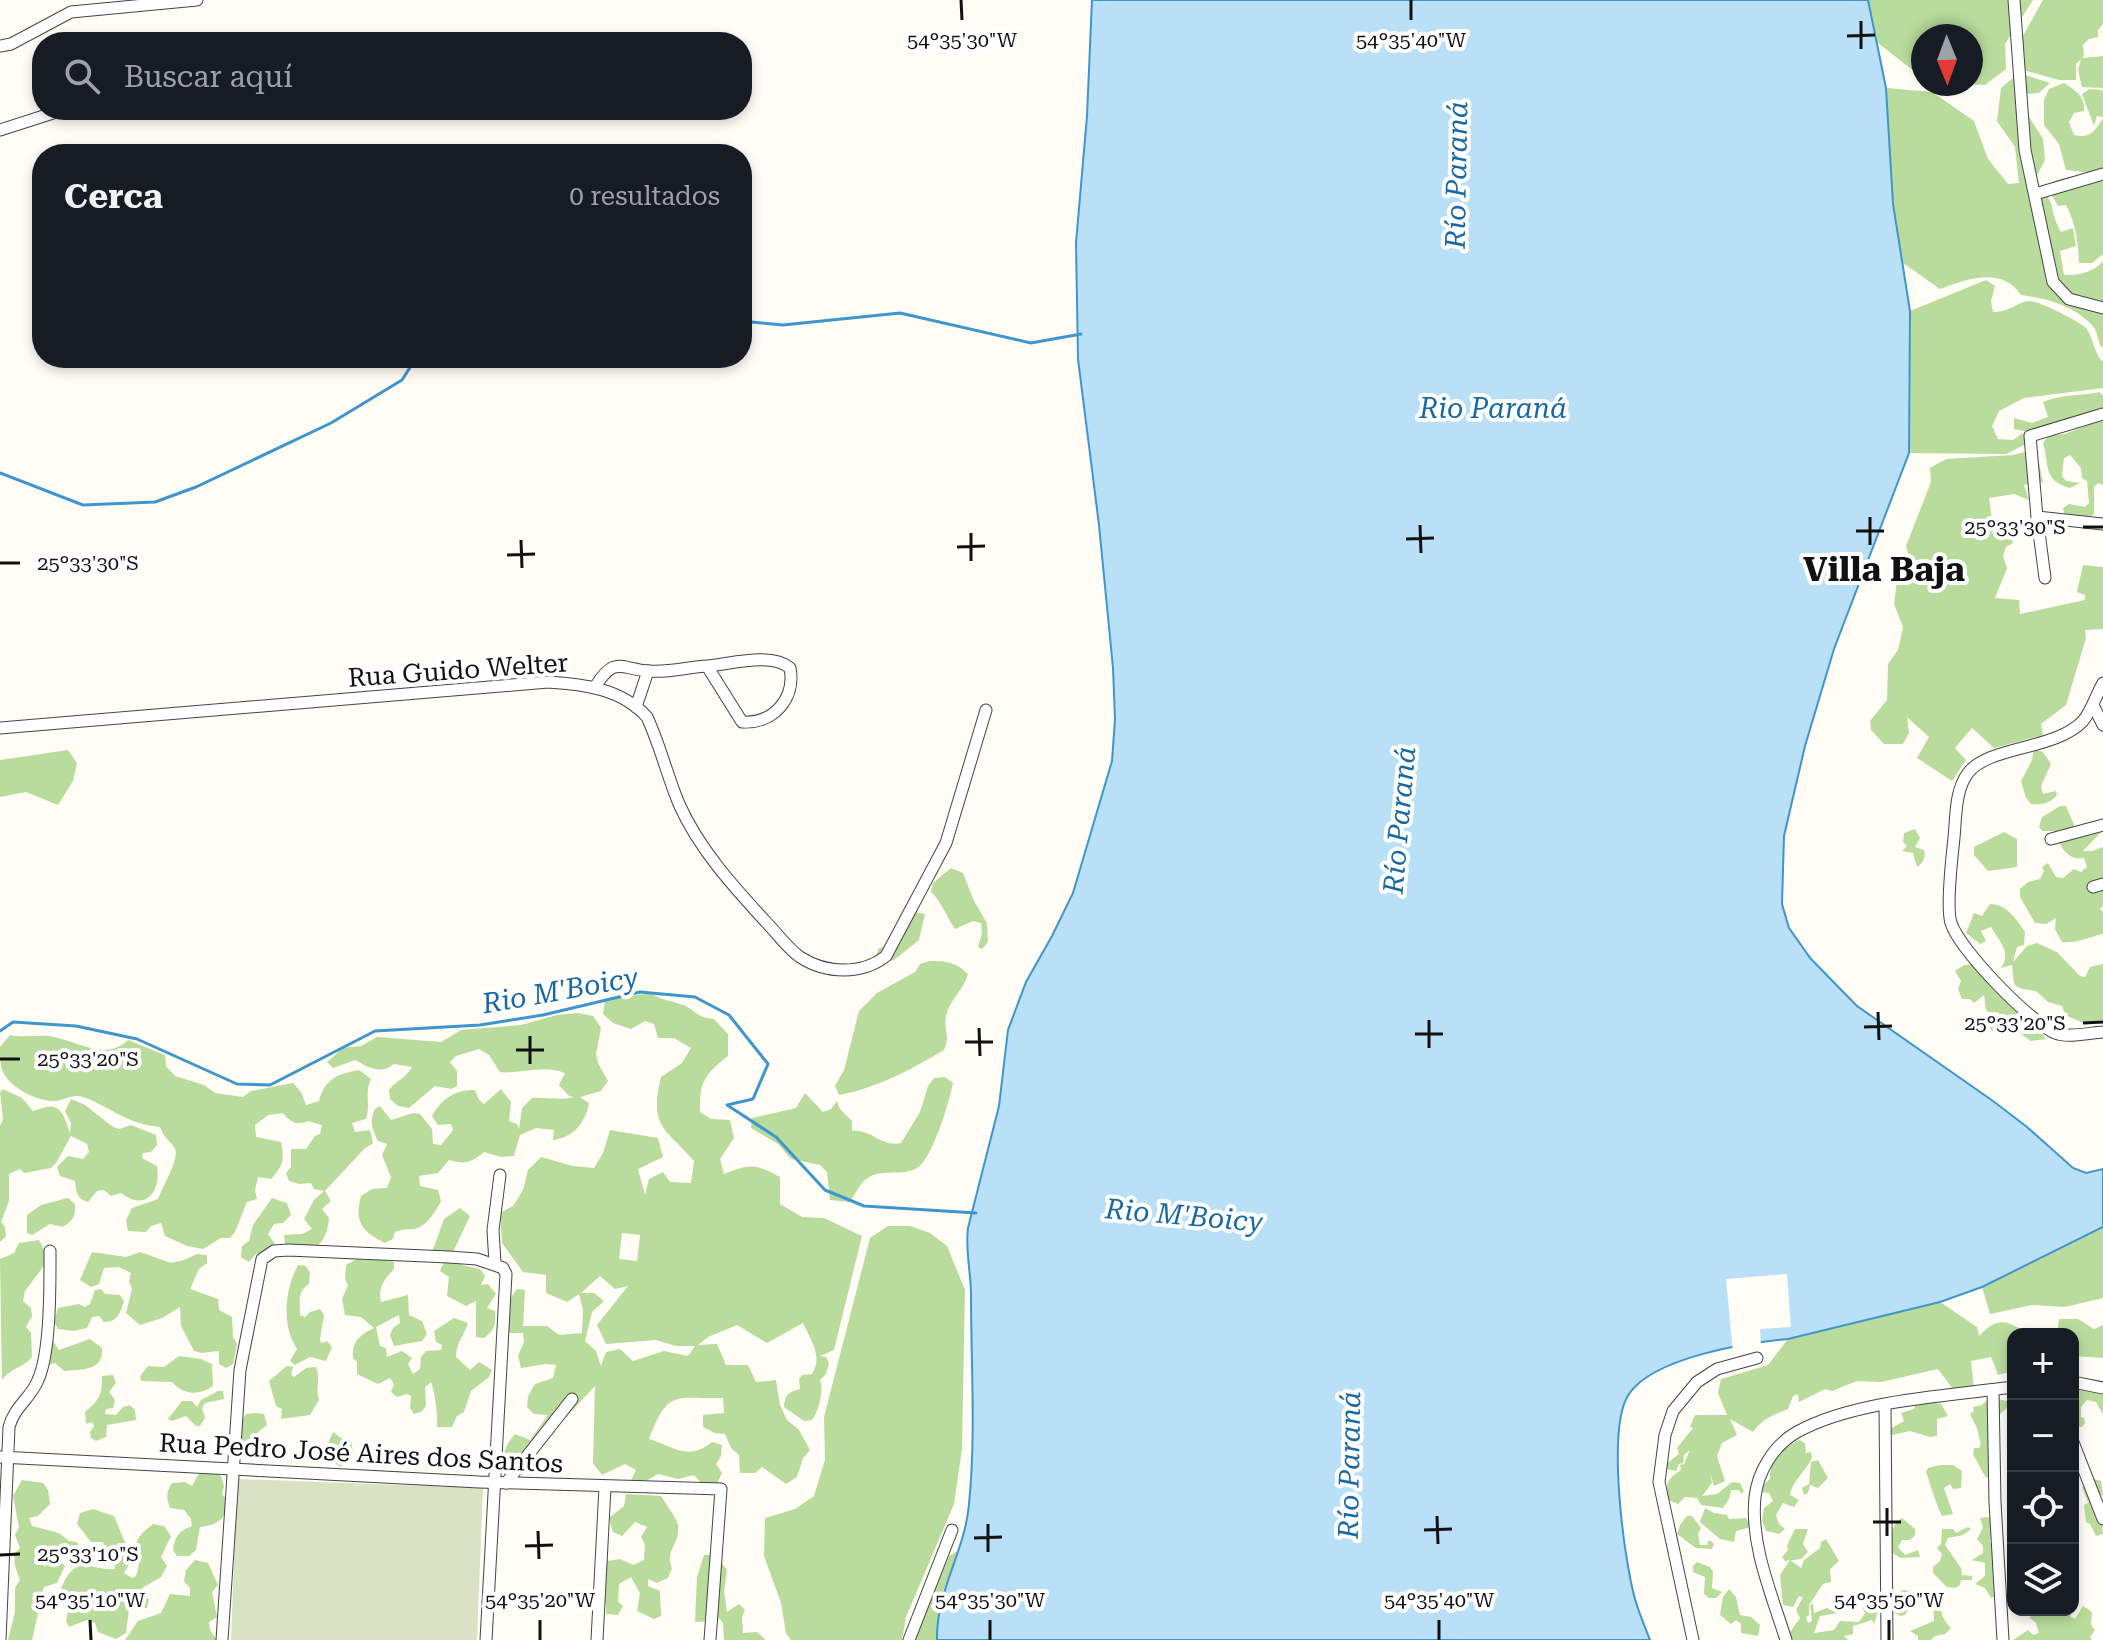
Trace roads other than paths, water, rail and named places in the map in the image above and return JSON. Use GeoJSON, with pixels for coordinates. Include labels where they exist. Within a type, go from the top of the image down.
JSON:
{"type":"FeatureCollection","features":[{"type":"Feature","properties":{"kind":"street"},"geometry":{"type":"LineString","coordinates":[[34,32],[71,12],[197,0]]}},
{"type":"Feature","properties":{"kind":"street"},"geometry":{"type":"LineString","coordinates":[[2014,0],[2025,150],[2053,282],[2069,299],[2103,308]]}},
{"type":"Feature","properties":{"kind":"street"},"geometry":{"type":"LineString","coordinates":[[0,46],[32,33]]}},
{"type":"Feature","properties":{"kind":"street"},"geometry":{"type":"LineString","coordinates":[[0,130],[32,120]]}},
{"type":"Feature","properties":{"kind":"street"},"geometry":{"type":"LineString","coordinates":[[2035,194],[2103,174]]}},
{"type":"Feature","properties":{"kind":"street"},"geometry":{"type":"LineString","coordinates":[[2045,578],[2030,436],[2103,414]]}},
{"type":"Feature","properties":{"kind":"street"},"geometry":{"type":"LineString","coordinates":[[2037,517],[2103,524]]}},
{"type":"Feature","properties":{"kind":"street"},"geometry":{"type":"LineString","coordinates":[[595,687],[604,672],[624,665],[648,671],[770,660],[783,662],[790,668],[786,701],[772,715],[742,722],[707,666]]}},
{"type":"Feature","properties":{"kind":"street"},"geometry":{"type":"LineString","coordinates":[[648,671],[636,707],[647,717],[680,805],[721,873],[799,957],[821,967],[842,970],[875,965],[892,947],[946,843],[986,710]]}},
{"type":"Feature","properties":{"kind":"street","name":"Rua Guido Welter"},"geometry":{"type":"LineString","coordinates":[[0,728],[548,682],[595,687],[636,707]]}},
{"type":"Feature","properties":{"kind":"street"},"geometry":{"type":"LineString","coordinates":[[2103,683],[2082,721],[2062,736],[1981,762],[1968,772],[1960,791],[1952,858],[1950,921],[1982,969],[2056,1033],[2103,1032]]}},
{"type":"Feature","properties":{"kind":"street"},"geometry":{"type":"LineString","coordinates":[[2093,705],[2103,725]]}},
{"type":"Feature","properties":{"kind":"street"},"geometry":{"type":"LineString","coordinates":[[2051,839],[2103,825]]}},
{"type":"Feature","properties":{"kind":"street"},"geometry":{"type":"LineString","coordinates":[[495,1264],[493,1230],[500,1175]]}},
{"type":"Feature","properties":{"kind":"street"},"geometry":{"type":"LineString","coordinates":[[222,1640],[231,1468],[240,1370],[262,1259],[274,1251],[288,1250],[449,1257],[503,1268],[506,1274],[500,1482],[486,1640]]}},
{"type":"Feature","properties":{"kind":"street"},"geometry":{"type":"LineString","coordinates":[[0,1640],[6,1546],[4,1457],[11,1416],[40,1377],[46,1339],[50,1251]]}},
{"type":"Feature","properties":{"kind":"street"},"geometry":{"type":"LineString","coordinates":[[1693,1640],[1659,1482],[1665,1435],[1673,1411],[1697,1382],[1717,1369],[1757,1358]]}},
{"type":"Feature","properties":{"kind":"street"},"geometry":{"type":"LineString","coordinates":[[2079,1383],[2103,1388]]}},
{"type":"Feature","properties":{"kind":"street"},"geometry":{"type":"LineString","coordinates":[[1786,1640],[1757,1538],[1755,1498],[1767,1461],[1794,1433],[1830,1418],[1885,1405],[2007,1388]]}},
{"type":"Feature","properties":{"kind":"street"},"geometry":{"type":"LineString","coordinates":[[1993,1390],[1995,1502],[2003,1640]]}},
{"type":"Feature","properties":{"kind":"street"},"geometry":{"type":"LineString","coordinates":[[500,1482],[572,1399]]}},
{"type":"Feature","properties":{"kind":"street"},"geometry":{"type":"LineString","coordinates":[[1885,1405],[1887,1640]]}},
{"type":"Feature","properties":{"kind":"street","name":"Rua Pedro José Aires dos Santos"},"geometry":{"type":"LineString","coordinates":[[4,1457],[605,1487],[721,1489],[710,1640]]}},
{"type":"Feature","properties":{"kind":"street"},"geometry":{"type":"LineString","coordinates":[[2079,1457],[2103,1519]]}},
{"type":"Feature","properties":{"kind":"street"},"geometry":{"type":"LineString","coordinates":[[597,1640],[605,1487]]}},
{"type":"Feature","properties":{"kind":"street"},"geometry":{"type":"LineString","coordinates":[[909,1640],[952,1530]]}},
{"type":"Feature","properties":{"kind":"water","name":"Rio Paraná"},"geometry":{"type":"Polygon","coordinates":[[[1092,0],[1868,0],[1886,88],[1893,204],[1910,311],[1909,453],[1834,649],[1805,746],[1784,836],[1782,904],[1789,928],[1811,959],[1857,1006],[1993,1101],[2073,1168],[2086,1173],[2103,1169],[2103,1227],[1982,1287],[1940,1302],[1788,1339],[1702,1354],[1658,1370],[1641,1381],[1629,1394],[1622,1411],[1619,1494],[1631,1580],[1650,1640],[937,1640],[941,1604],[966,1522],[971,1478],[973,1399],[968,1228],[999,1106],[1008,1030],[1026,982],[1073,893],[1112,761],[1115,719],[1113,668],[1078,359],[1076,243],[1087,116],[1092,0]]]}},
{"type":"Feature","properties":{"kind":"waterway"},"geometry":{"type":"LineString","coordinates":[[752,322],[783,325],[900,313],[1031,343],[1081,334]]}},
{"type":"Feature","properties":{"kind":"waterway"},"geometry":{"type":"LineString","coordinates":[[0,473],[83,505],[155,502],[196,487],[331,423],[402,380],[410,368]]}},
{"type":"Feature","properties":{"kind":"waterway","name":"Rio M'Boicy"},"geometry":{"type":"LineString","coordinates":[[0,1031],[13,1022],[76,1026],[137,1039],[237,1084],[270,1085],[375,1031],[480,1025],[543,1015],[640,992],[695,997],[729,1015],[768,1064],[753,1099],[727,1105],[776,1137],[825,1190],[864,1206],[976,1213]]}},
{"type":"Feature","properties":{"kind":"district","name":"Villa Baja"},"geometry":{"type":"Point","coordinates":[1884,569]}},
{"type":"Feature","properties":{"kind":"water label","name":"Río Paraná"},"geometry":{"type":"Point","coordinates":[1456,175]}},
{"type":"Feature","properties":{"kind":"water label","name":"Río Paraná"},"geometry":{"type":"Point","coordinates":[1399,820]}},
{"type":"Feature","properties":{"kind":"water label","name":"Río Paraná"},"geometry":{"type":"Point","coordinates":[1349,1465]}}]}
